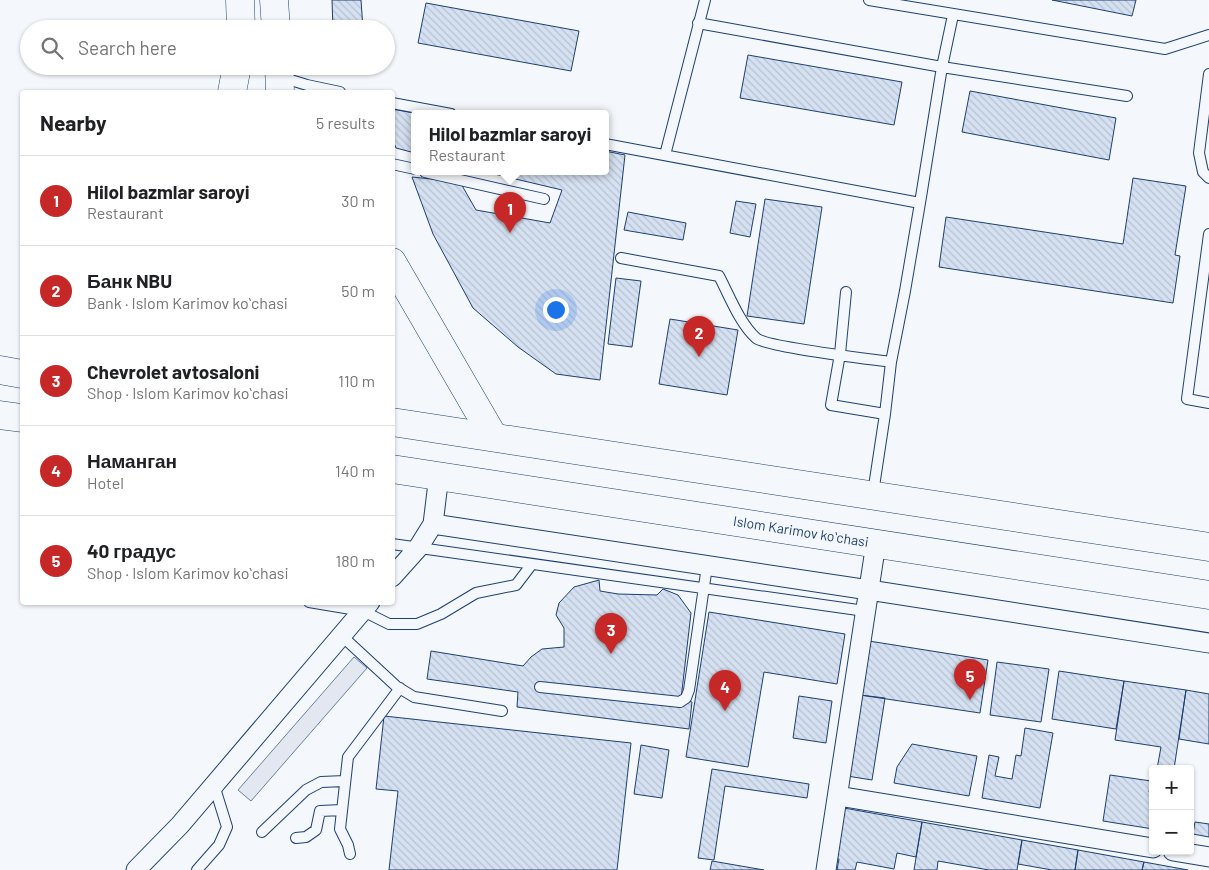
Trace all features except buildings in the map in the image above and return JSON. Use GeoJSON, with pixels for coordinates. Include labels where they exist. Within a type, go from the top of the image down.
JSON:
{"type":"FeatureCollection","features":[{"type":"Feature","properties":{"kind":"main road"},"geometry":{"type":"LineString","coordinates":[[240,0],[241,20]]}},
{"type":"Feature","properties":{"kind":"main road"},"geometry":{"type":"LineString","coordinates":[[274,0],[275,20]]}},
{"type":"Feature","properties":{"kind":"main road"},"geometry":{"type":"LineString","coordinates":[[232,90],[235,75]]}},
{"type":"Feature","properties":{"kind":"main road"},"geometry":{"type":"LineString","coordinates":[[242,75],[243,90]]}},
{"type":"Feature","properties":{"kind":"main road"},"geometry":{"type":"LineString","coordinates":[[395,267],[493,436]]}},
{"type":"Feature","properties":{"kind":"main road"},"geometry":{"type":"LineString","coordinates":[[0,370],[20,374]]}},
{"type":"Feature","properties":{"kind":"main road"},"geometry":{"type":"LineString","coordinates":[[0,415],[20,418]]}},
{"type":"Feature","properties":{"kind":"main road"},"geometry":{"type":"LineString","coordinates":[[395,422],[493,436],[873,497],[1209,548]]}},
{"type":"Feature","properties":{"kind":"main road","name":"Islom Karimov koʻchasi"},"geometry":{"type":"LineString","coordinates":[[395,469],[1209,595]]}},
{"type":"Feature","properties":{"kind":"street"},"geometry":{"type":"LineString","coordinates":[[395,574],[418,548],[432,524],[440,475]]}},
{"type":"Feature","properties":{"kind":"street"},"geometry":{"type":"LineString","coordinates":[[432,524],[1209,643]]}},
{"type":"Feature","properties":{"kind":"street"},"geometry":{"type":"LineString","coordinates":[[826,870],[876,543]]}},
{"type":"Feature","properties":{"kind":"street"},"geometry":{"type":"LineString","coordinates":[[136,870],[180,825],[367,607]]}},
{"type":"Feature","properties":{"kind":"street"},"geometry":{"type":"LineString","coordinates":[[838,796],[1149,847]]}},
{"type":"Feature","properties":{"kind":"street"},"geometry":{"type":"LineString","coordinates":[[1194,854],[1209,857]]}},
{"type":"Feature","properties":{"kind":"lane"},"geometry":{"type":"LineString","coordinates":[[666,155],[705,0]]}},
{"type":"Feature","properties":{"kind":"lane"},"geometry":{"type":"LineString","coordinates":[[869,0],[1165,49],[1209,35]]}},
{"type":"Feature","properties":{"kind":"lane"},"geometry":{"type":"LineString","coordinates":[[873,497],[891,362],[905,291],[942,67],[953,15]]}},
{"type":"Feature","properties":{"kind":"lane"},"geometry":{"type":"LineString","coordinates":[[698,23],[942,67],[1127,96]]}},
{"type":"Feature","properties":{"kind":"lane"},"geometry":{"type":"LineString","coordinates":[[1209,74],[1206,115],[1199,153],[1203,172],[1209,178]]}},
{"type":"Feature","properties":{"kind":"lane"},"geometry":{"type":"LineString","coordinates":[[282,82],[331,90]]}},
{"type":"Feature","properties":{"kind":"lane"},"geometry":{"type":"LineString","coordinates":[[395,104],[430,110]]}},
{"type":"Feature","properties":{"kind":"lane"},"geometry":{"type":"LineString","coordinates":[[609,145],[920,203]]}},
{"type":"Feature","properties":{"kind":"lane"},"geometry":{"type":"LineString","coordinates":[[395,165],[411,168]]}},
{"type":"Feature","properties":{"kind":"lane"},"geometry":{"type":"LineString","coordinates":[[438,175],[544,199]]}},
{"type":"Feature","properties":{"kind":"lane"},"geometry":{"type":"LineString","coordinates":[[1209,234],[1187,399],[1209,403]]}},
{"type":"Feature","properties":{"kind":"lane"},"geometry":{"type":"LineString","coordinates":[[621,258],[719,276],[745,324],[758,340],[798,349],[891,362]]}},
{"type":"Feature","properties":{"kind":"lane"},"geometry":{"type":"LineString","coordinates":[[846,292],[840,354],[831,405],[885,414]]}},
{"type":"Feature","properties":{"kind":"lane"},"geometry":{"type":"LineString","coordinates":[[395,544],[865,611]]}},
{"type":"Feature","properties":{"kind":"lane"},"geometry":{"type":"LineString","coordinates":[[344,605],[367,607],[389,624],[417,624],[441,614],[476,593],[516,585],[532,564]]}},
{"type":"Feature","properties":{"kind":"lane"},"geometry":{"type":"LineString","coordinates":[[540,687],[680,702],[686,698],[689,690],[707,566]]}},
{"type":"Feature","properties":{"kind":"lane"},"geometry":{"type":"LineString","coordinates":[[342,636],[400,688],[414,697],[502,712]]}},
{"type":"Feature","properties":{"kind":"lane"},"geometry":{"type":"LineString","coordinates":[[350,854],[348,845],[340,830],[348,757],[400,688]]}},
{"type":"Feature","properties":{"kind":"lane"},"geometry":{"type":"LineString","coordinates":[[262,832],[306,790],[321,782],[345,781]]}},
{"type":"Feature","properties":{"kind":"lane"},"geometry":{"type":"LineString","coordinates":[[197,870],[219,845],[227,827],[214,786]]}},
{"type":"Feature","properties":{"kind":"lane"},"geometry":{"type":"LineString","coordinates":[[296,838],[306,836],[316,830],[320,811],[342,810]]}},
{"type":"Feature","properties":{"kind":"shaded area"},"geometry":{"type":"Polygon","coordinates":[[[354,657],[367,668],[251,801],[238,790],[354,657]]]}},
{"type":"Feature","properties":{"kind":"place","name":"Hilol bazmlar saroyi"},"geometry":{"type":"Point","coordinates":[510,233]}},
{"type":"Feature","properties":{"kind":"place","name":"Банк NBU"},"geometry":{"type":"Point","coordinates":[699,357]}},
{"type":"Feature","properties":{"kind":"place","name":"Chevrolet avtosaloni"},"geometry":{"type":"Point","coordinates":[611,654]}},
{"type":"Feature","properties":{"kind":"place","name":"40 градус"},"geometry":{"type":"Point","coordinates":[970,700]}},
{"type":"Feature","properties":{"kind":"place","name":"Наманган"},"geometry":{"type":"Point","coordinates":[725,711]}}]}
